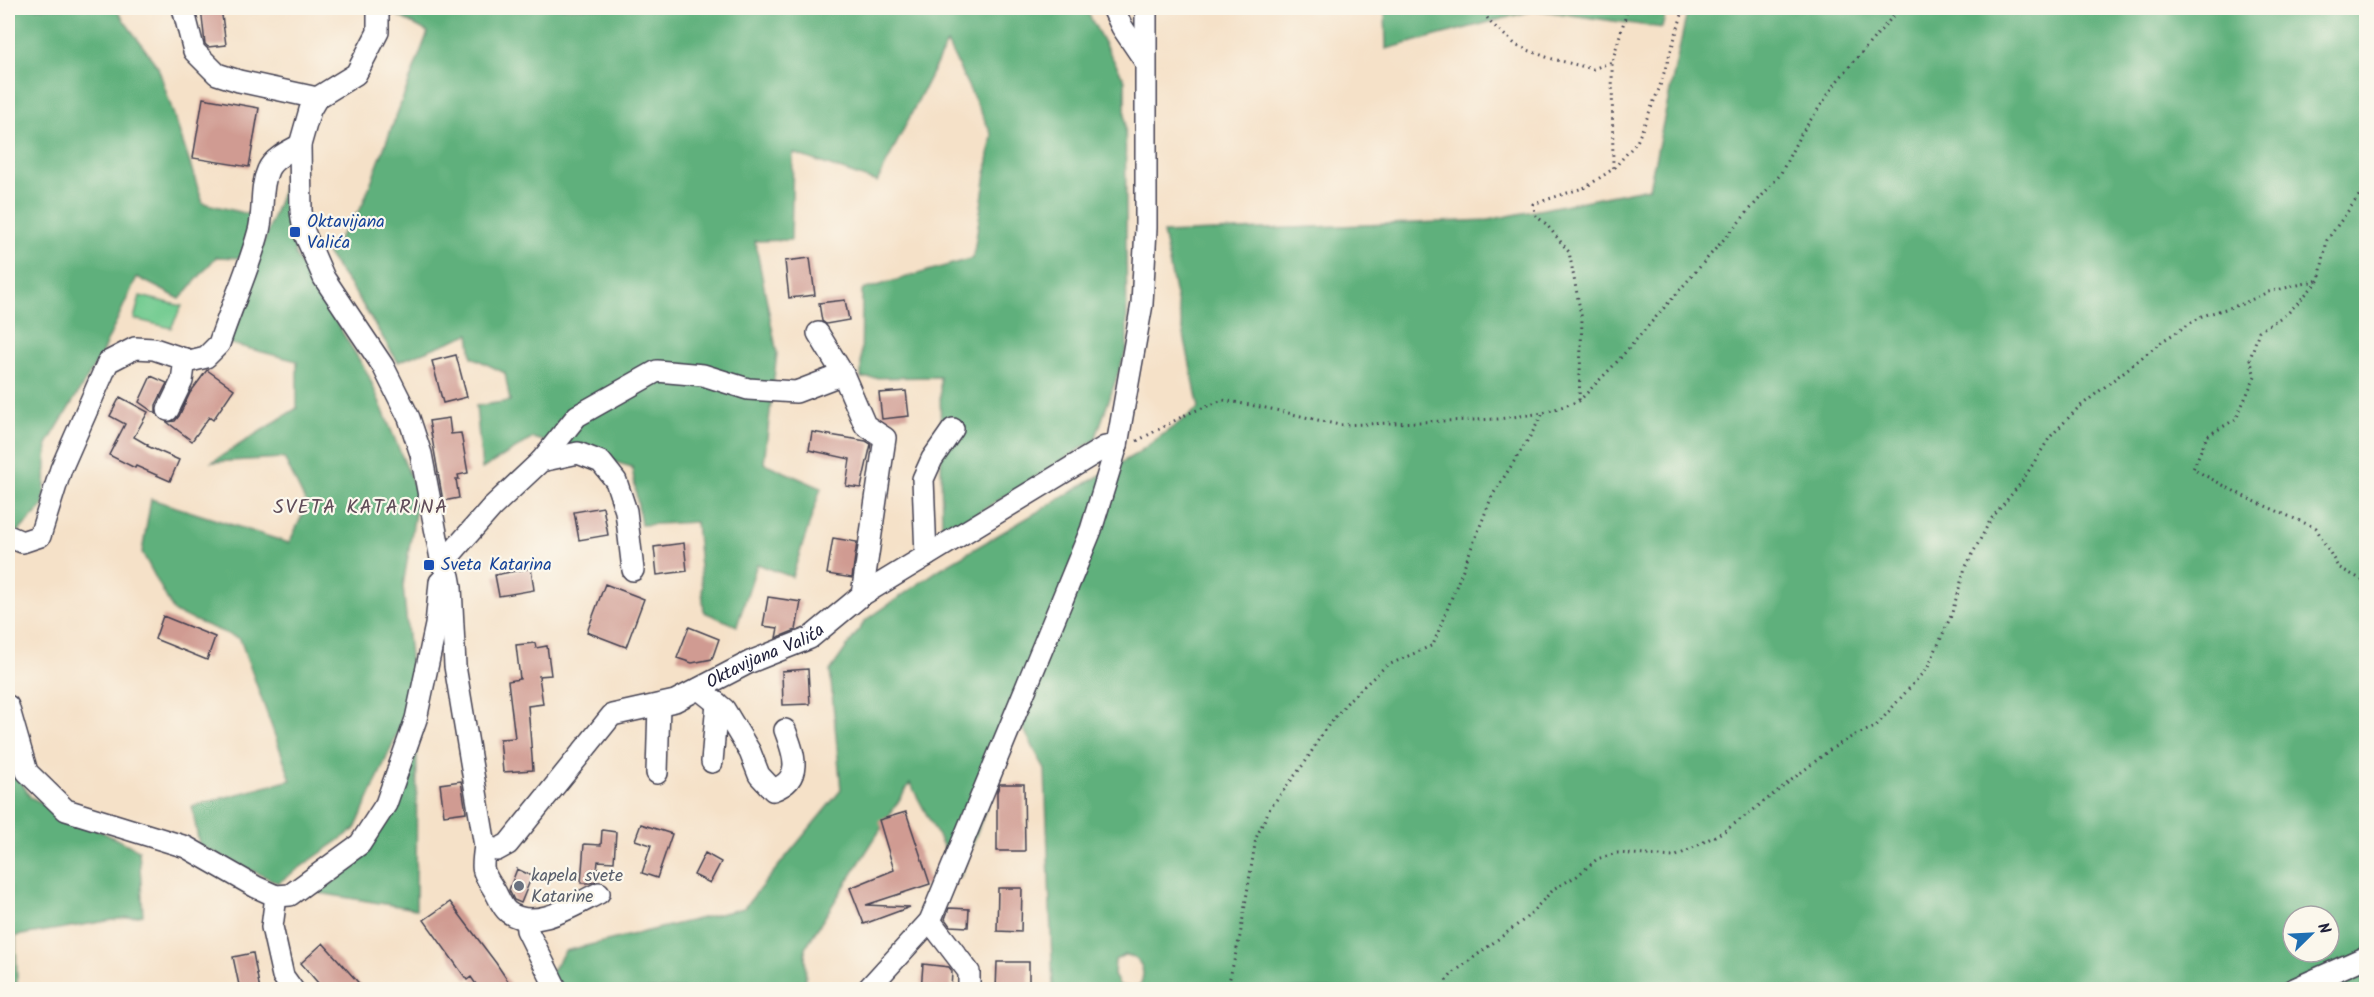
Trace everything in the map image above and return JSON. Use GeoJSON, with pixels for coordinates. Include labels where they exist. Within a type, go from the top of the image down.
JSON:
{"type":"FeatureCollection","features":[{"type":"Feature","properties":{"kind":"street"},"geometry":{"type":"LineString","coordinates":[[183,8],[194,51],[217,74],[317,98]]}},
{"type":"Feature","properties":{"kind":"street"},"geometry":{"type":"LineString","coordinates":[[8,706],[27,772],[66,810],[186,847],[276,896],[290,895],[360,844],[386,804],[416,719],[436,625],[442,564],[421,454],[409,418],[383,366],[324,278],[304,232],[300,188],[300,145],[310,110],[317,98],[356,74],[378,32],[378,8]]}},
{"type":"Feature","properties":{"kind":"street"},"geometry":{"type":"LineString","coordinates":[[1113,8],[1122,27],[1145,61]]}},
{"type":"Feature","properties":{"kind":"street"},"geometry":{"type":"LineString","coordinates":[[867,990],[930,921],[1090,530],[1117,445],[1142,304],[1146,228],[1146,8]]}},
{"type":"Feature","properties":{"kind":"street"},"geometry":{"type":"LineString","coordinates":[[8,536],[22,542],[40,536],[61,469],[108,362],[135,348],[154,349],[190,361],[206,357],[219,344],[259,233],[263,211],[263,187],[268,168],[282,154],[300,145]]}},
{"type":"Feature","properties":{"kind":"street"},"geometry":{"type":"LineString","coordinates":[[818,333],[843,374],[865,425],[885,438],[862,595]]}},
{"type":"Feature","properties":{"kind":"street"},"geometry":{"type":"LineString","coordinates":[[168,410],[182,381],[186,359]]}},
{"type":"Feature","properties":{"kind":"street"},"geometry":{"type":"LineString","coordinates":[[442,564],[492,507],[541,461],[576,416],[657,371],[703,375],[748,389],[796,392],[843,374]]}},
{"type":"Feature","properties":{"kind":"street"},"geometry":{"type":"LineString","coordinates":[[926,556],[924,478],[932,459],[953,429]]}},
{"type":"Feature","properties":{"kind":"street","name":"Oktavijana Valića"},"geometry":{"type":"LineString","coordinates":[[485,846],[497,850],[508,844],[516,845],[612,715],[675,701],[750,662],[810,638],[862,595],[1105,447],[1117,445]]}},
{"type":"Feature","properties":{"kind":"street"},"geometry":{"type":"LineString","coordinates":[[541,461],[578,453],[602,462],[616,481],[626,511],[633,570]]}},
{"type":"Feature","properties":{"kind":"street"},"geometry":{"type":"LineString","coordinates":[[442,564],[449,576],[451,587],[455,666],[485,846],[482,869],[506,911],[526,920],[558,914],[598,893]]}},
{"type":"Feature","properties":{"kind":"street"},"geometry":{"type":"LineString","coordinates":[[699,689],[724,709],[750,752],[759,775],[773,790],[786,785],[793,773],[794,753],[785,730]]}},
{"type":"Feature","properties":{"kind":"street"},"geometry":{"type":"LineString","coordinates":[[712,762],[717,704]]}},
{"type":"Feature","properties":{"kind":"street"},"geometry":{"type":"LineString","coordinates":[[657,773],[660,705]]}},
{"type":"Feature","properties":{"kind":"street"},"geometry":{"type":"LineString","coordinates":[[276,896],[272,927],[283,976],[293,990]]}},
{"type":"Feature","properties":{"kind":"street"},"geometry":{"type":"LineString","coordinates":[[526,920],[527,930],[557,990]]}},
{"type":"Feature","properties":{"kind":"street"},"geometry":{"type":"LineString","coordinates":[[930,921],[969,972],[969,990]]}},
{"type":"Feature","properties":{"kind":"street"},"geometry":{"type":"LineString","coordinates":[[2292,990],[2344,965],[2367,957]]}},
{"type":"Feature","properties":{"kind":"path"},"geometry":{"type":"LineString","coordinates":[[1480,8],[1491,23],[1516,46],[1549,58],[1593,69],[1611,62]]}},
{"type":"Feature","properties":{"kind":"path"},"geometry":{"type":"LineString","coordinates":[[1613,169],[1611,62],[1628,8]]}},
{"type":"Feature","properties":{"kind":"path"},"geometry":{"type":"LineString","coordinates":[[1579,401],[1582,320],[1569,252],[1546,224],[1536,216],[1533,204],[1586,187],[1613,169],[1637,142],[1659,89],[1684,8]]}},
{"type":"Feature","properties":{"kind":"path"},"geometry":{"type":"LineString","coordinates":[[1117,445],[1139,440],[1187,414],[1223,400],[1339,425],[1498,419],[1543,413],[1579,401],[1652,322],[1780,174],[1800,137],[1838,80],[1900,8]]}},
{"type":"Feature","properties":{"kind":"path"},"geometry":{"type":"LineString","coordinates":[[2367,186],[2327,240],[2319,280],[2288,313],[2259,331],[2250,359],[2256,376],[2236,418],[2207,436],[2193,469],[2247,498],[2316,528],[2338,567],[2367,582]]}},
{"type":"Feature","properties":{"kind":"path"},"geometry":{"type":"LineString","coordinates":[[1438,990],[1453,973],[1525,918],[1555,888],[1576,876],[1596,859],[1617,853],[1674,856],[1689,850],[1725,830],[1752,811],[1831,749],[1875,727],[1928,667],[1951,616],[1965,568],[1991,519],[2021,483],[2050,437],[2071,415],[2164,340],[2202,316],[2242,304],[2268,292],[2319,280]]}},
{"type":"Feature","properties":{"kind":"path"},"geometry":{"type":"LineString","coordinates":[[1227,990],[1240,936],[1256,838],[1270,808],[1306,761],[1323,732],[1350,699],[1386,666],[1433,645],[1492,495],[1532,435],[1543,413]]}},
{"type":"Feature","properties":{"kind":"green space"},"geometry":{"type":"Polygon","coordinates":[[[8,8],[115,8],[158,67],[203,203],[253,215],[243,258],[216,257],[180,299],[137,277],[100,357],[47,444],[44,505],[18,532],[8,526],[8,8]]]}},
{"type":"Feature","properties":{"kind":"green space"},"geometry":{"type":"Polygon","coordinates":[[[397,8],[1085,8],[1125,81],[1127,348],[1095,440],[942,536],[940,377],[861,378],[862,290],[973,258],[992,135],[947,43],[877,182],[793,153],[791,240],[755,241],[777,353],[764,463],[821,488],[792,577],[757,564],[737,626],[704,612],[696,522],[641,525],[632,467],[533,438],[482,469],[476,406],[510,401],[505,373],[472,357],[469,334],[398,362],[354,291],[327,254],[362,206],[428,32],[398,16],[397,8]]]}},
{"type":"Feature","properties":{"kind":"green space"},"geometry":{"type":"Polygon","coordinates":[[[1385,8],[1667,8],[1662,28],[1536,10],[1386,49],[1385,8]]]}},
{"type":"Feature","properties":{"kind":"green space"},"geometry":{"type":"Polygon","coordinates":[[[1688,8],[2366,8],[2366,989],[1053,989],[1045,770],[1019,720],[960,878],[910,783],[805,948],[806,989],[539,990],[565,951],[744,908],[841,790],[830,671],[865,621],[940,569],[1136,454],[1199,408],[1163,233],[1488,220],[1649,188],[1688,8]],[[1124,955],[1115,960],[1114,975],[1120,986],[1131,988],[1140,985],[1143,975],[1141,965],[1130,956],[1124,955]]]}},
{"type":"Feature","properties":{"kind":"green space"},"geometry":{"type":"Polygon","coordinates":[[[288,176],[295,255],[368,374],[418,495],[403,586],[414,696],[355,829],[278,883],[199,845],[192,806],[291,780],[240,639],[174,612],[142,552],[151,499],[289,543],[307,505],[284,458],[212,462],[297,408],[297,361],[227,343],[288,176]]]}},
{"type":"Feature","properties":{"kind":"green space"},"geometry":{"type":"Polygon","coordinates":[[[140,296],[182,306],[171,328],[134,319],[140,296]]]}},
{"type":"Feature","properties":{"kind":"green space"},"geometry":{"type":"Polygon","coordinates":[[[417,729],[416,909],[319,893],[361,858],[393,804],[417,729]]]}},
{"type":"Feature","properties":{"kind":"green space"},"geometry":{"type":"Polygon","coordinates":[[[8,759],[30,797],[139,850],[143,915],[16,936],[17,990],[8,989],[8,759]]]}},
{"type":"Feature","properties":{"kind":"building"},"geometry":{"type":"Polygon","coordinates":[[[201,8],[221,8],[226,45],[208,47],[205,44],[201,8]]]}},
{"type":"Feature","properties":{"kind":"building"},"geometry":{"type":"Polygon","coordinates":[[[203,98],[259,108],[249,167],[193,158],[203,98]]]}},
{"type":"Feature","properties":{"kind":"building"},"geometry":{"type":"Polygon","coordinates":[[[810,258],[815,295],[789,298],[785,261],[810,258]]]}},
{"type":"Feature","properties":{"kind":"building"},"geometry":{"type":"Polygon","coordinates":[[[845,300],[849,320],[826,324],[822,321],[819,303],[845,300]]]}},
{"type":"Feature","properties":{"kind":"building"},"geometry":{"type":"Polygon","coordinates":[[[456,355],[467,397],[443,403],[432,361],[456,355]]]}},
{"type":"Feature","properties":{"kind":"building"},"geometry":{"type":"Polygon","coordinates":[[[207,370],[234,389],[213,420],[209,417],[192,441],[167,422],[175,421],[179,416],[190,393],[207,370]]]}},
{"type":"Feature","properties":{"kind":"building"},"geometry":{"type":"Polygon","coordinates":[[[151,376],[167,383],[156,405],[156,414],[139,402],[151,376]]]}},
{"type":"Feature","properties":{"kind":"building"},"geometry":{"type":"Polygon","coordinates":[[[906,391],[909,416],[882,419],[879,393],[906,391]]]}},
{"type":"Feature","properties":{"kind":"building"},"geometry":{"type":"Polygon","coordinates":[[[120,397],[148,412],[134,437],[147,446],[179,460],[170,481],[109,455],[125,424],[110,416],[120,397]]]}},
{"type":"Feature","properties":{"kind":"building"},"geometry":{"type":"Polygon","coordinates":[[[449,418],[451,434],[461,433],[468,473],[458,475],[459,479],[456,479],[459,498],[443,501],[429,421],[449,418]]]}},
{"type":"Feature","properties":{"kind":"building"},"geometry":{"type":"Polygon","coordinates":[[[812,432],[866,441],[871,444],[861,488],[846,486],[850,459],[809,450],[812,432]]]}},
{"type":"Feature","properties":{"kind":"building"},"geometry":{"type":"Polygon","coordinates":[[[603,507],[608,535],[579,540],[574,512],[603,507]]]}},
{"type":"Feature","properties":{"kind":"building"},"geometry":{"type":"Polygon","coordinates":[[[833,538],[857,542],[852,578],[827,574],[833,538]]]}},
{"type":"Feature","properties":{"kind":"building"},"geometry":{"type":"Polygon","coordinates":[[[684,543],[687,571],[657,575],[654,547],[684,543]]]}},
{"type":"Feature","properties":{"kind":"building"},"geometry":{"type":"Polygon","coordinates":[[[531,568],[534,590],[499,596],[495,575],[531,568]]]}},
{"type":"Feature","properties":{"kind":"building"},"geometry":{"type":"Polygon","coordinates":[[[605,584],[644,599],[626,647],[587,632],[605,584]]]}},
{"type":"Feature","properties":{"kind":"building"},"geometry":{"type":"Polygon","coordinates":[[[768,597],[801,602],[796,630],[776,638],[778,628],[763,626],[768,597]]]}},
{"type":"Feature","properties":{"kind":"building"},"geometry":{"type":"Polygon","coordinates":[[[163,616],[215,637],[207,660],[155,639],[163,616]]]}},
{"type":"Feature","properties":{"kind":"building"},"geometry":{"type":"Polygon","coordinates":[[[689,627],[719,639],[712,659],[692,663],[677,658],[689,627]]]}},
{"type":"Feature","properties":{"kind":"building"},"geometry":{"type":"Polygon","coordinates":[[[535,643],[536,648],[547,646],[551,675],[539,676],[543,704],[528,706],[533,770],[503,772],[500,739],[515,738],[508,681],[520,679],[516,645],[535,643]]]}},
{"type":"Feature","properties":{"kind":"building"},"geometry":{"type":"Polygon","coordinates":[[[808,669],[810,704],[783,705],[782,671],[808,669]]]}},
{"type":"Feature","properties":{"kind":"building"},"geometry":{"type":"Polygon","coordinates":[[[461,781],[466,812],[444,815],[440,784],[461,781]]]}},
{"type":"Feature","properties":{"kind":"building"},"geometry":{"type":"Polygon","coordinates":[[[1000,784],[1024,784],[1025,851],[997,851],[997,792],[1000,784]]]}},
{"type":"Feature","properties":{"kind":"building"},"geometry":{"type":"Polygon","coordinates":[[[906,812],[930,884],[866,905],[910,907],[864,924],[850,888],[894,870],[879,820],[906,812]]]}},
{"type":"Feature","properties":{"kind":"building"},"geometry":{"type":"Polygon","coordinates":[[[641,824],[672,834],[657,878],[642,873],[651,845],[635,840],[641,824]]]}},
{"type":"Feature","properties":{"kind":"building"},"geometry":{"type":"Polygon","coordinates":[[[602,830],[616,832],[614,862],[598,861],[596,881],[581,883],[584,844],[601,845],[602,830]]]}},
{"type":"Feature","properties":{"kind":"building"},"geometry":{"type":"Polygon","coordinates":[[[705,853],[721,862],[710,883],[694,875],[705,853]]]}},
{"type":"Feature","properties":{"kind":"building","name":"kapela svete Katarine"},"geometry":{"type":"Polygon","coordinates":[[[517,869],[532,876],[521,903],[514,900],[509,890],[517,869]]]}},
{"type":"Feature","properties":{"kind":"building"},"geometry":{"type":"Polygon","coordinates":[[[998,888],[1022,888],[1021,932],[997,931],[998,888]]]}},
{"type":"Feature","properties":{"kind":"building"},"geometry":{"type":"Polygon","coordinates":[[[450,902],[514,990],[480,990],[471,977],[467,980],[424,920],[450,902]]]}},
{"type":"Feature","properties":{"kind":"building"},"geometry":{"type":"Polygon","coordinates":[[[949,908],[969,909],[968,927],[950,926],[945,919],[949,908]]]}},
{"type":"Feature","properties":{"kind":"building"},"geometry":{"type":"Polygon","coordinates":[[[323,943],[365,990],[324,990],[301,963],[323,943]]]}},
{"type":"Feature","properties":{"kind":"building"},"geometry":{"type":"Polygon","coordinates":[[[253,953],[260,990],[240,990],[233,957],[253,953]]]}},
{"type":"Feature","properties":{"kind":"building"},"geometry":{"type":"Polygon","coordinates":[[[997,962],[1029,962],[1029,990],[996,990],[997,962]]]}},
{"type":"Feature","properties":{"kind":"building"},"geometry":{"type":"Polygon","coordinates":[[[923,964],[949,967],[952,971],[951,990],[921,990],[923,964]]]}},
{"type":"Feature","properties":{"kind":"place","name":"Oktavijana Valića"},"geometry":{"type":"Point","coordinates":[295,232]}},
{"type":"Feature","properties":{"kind":"place","name":"Sveta Katarina"},"geometry":{"type":"Point","coordinates":[429,565]}},
{"type":"Feature","properties":{"kind":"place","name":"kapela svete Katarine"},"geometry":{"type":"Point","coordinates":[519,886]}},
{"type":"Feature","properties":{"kind":"district","name":"SVETA KATARINA"},"geometry":{"type":"Point","coordinates":[361,508]}}]}
